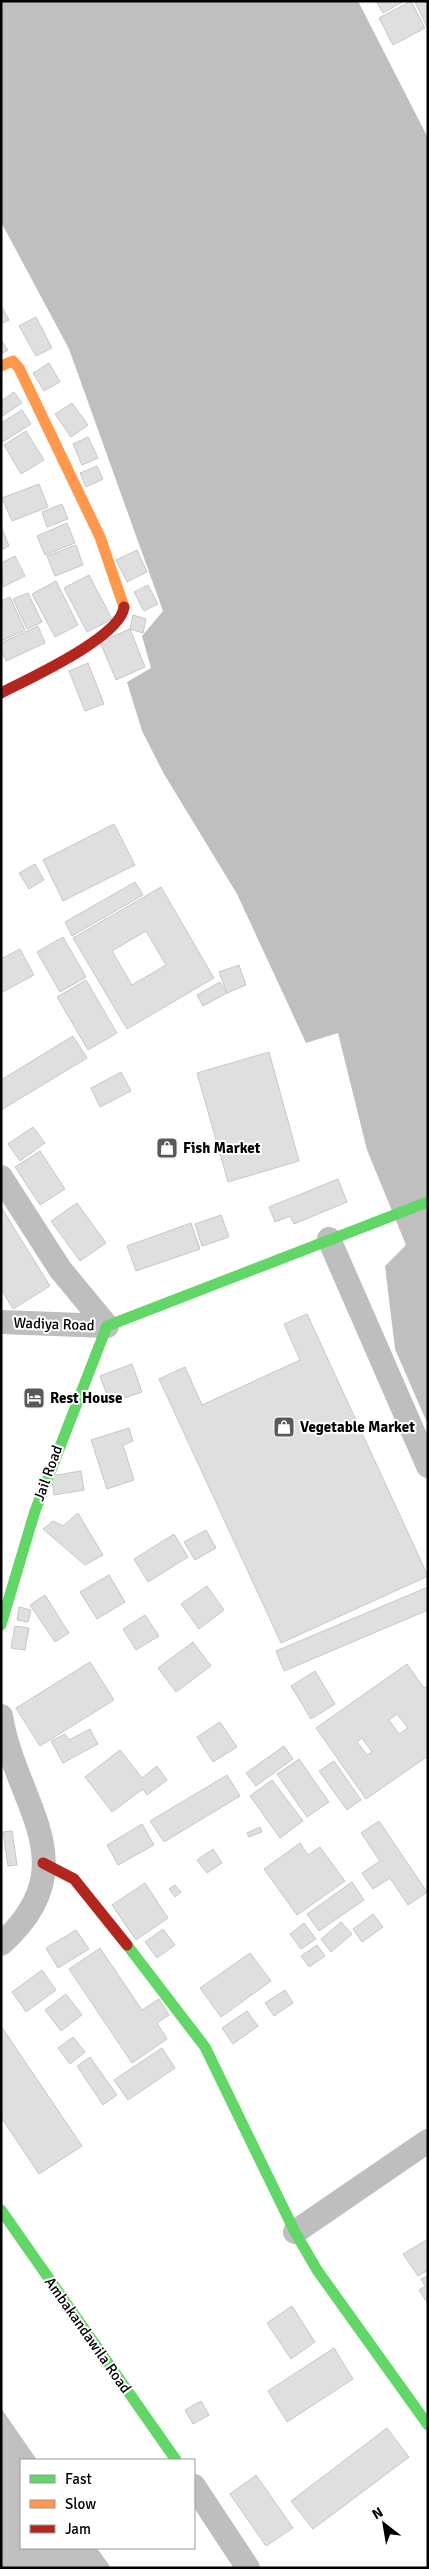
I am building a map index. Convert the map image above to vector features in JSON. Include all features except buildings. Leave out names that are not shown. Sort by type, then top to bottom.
[{"type":"street","points":[[1,366],[13,361],[19,368],[100,537],[124,608],[120,620],[73,656],[1,692]]},
{"type":"street","points":[[1,1177],[60,1269],[107,1326],[329,1239],[378,1223],[428,1202]]},
{"type":"street","points":[[329,1239],[428,1466]]},
{"type":"street","name":"Wadiya Road","points":[[1,1322],[107,1326]]},
{"type":"street","name":"Jail Road","points":[[1,1625],[26,1536],[53,1456],[107,1326]]},
{"type":"street","points":[[1,1716],[13,1764],[38,1822],[43,1842],[44,1882],[24,1921],[1,1944]]},
{"type":"street","points":[[43,1864],[74,1879],[136,1954],[205,2047],[295,2232],[317,2270],[428,2425]]},
{"type":"street","points":[[295,2232],[428,2141]]},
{"type":"street","name":"Ambakandawila Road","points":[[1,2210],[175,2459]]},
{"type":"street","points":[[195,2488],[248,2568]]},
{"type":"shaded area","points":[[1,1],[358,1],[428,138],[428,1425],[395,1349],[385,1266],[406,1245],[367,1150],[338,1033],[306,1043],[237,894],[164,774],[142,731],[127,682],[151,668],[142,636],[163,611],[69,349],[1,222]]},
{"type":"shaded area","points":[[1,2408],[36,2459],[20,2459],[20,2549],[98,2549],[111,2568],[1,2568]]},
{"type":"traffic: fast","points":[[1,1625],[35,1511],[107,1326],[428,1202]]},
{"type":"traffic: fast","points":[[127,1945],[205,2047],[295,2232],[317,2270],[428,2425]]},
{"type":"traffic: fast","points":[[1,2210],[175,2459]]},
{"type":"traffic: slow","points":[[1,366],[13,361],[19,368],[100,537],[124,607]]},
{"type":"traffic: jam","points":[[1,693],[51,668],[91,644],[119,619],[124,607]]},
{"type":"traffic: jam","points":[[43,1863],[74,1879],[127,1945]]},
{"type":"place","name":"Fish Market","points":[[167,1148]]},
{"type":"place","name":"Rest House","points":[[34,1398]]},
{"type":"place","name":"Vegetable Market","points":[[284,1427]]}]
